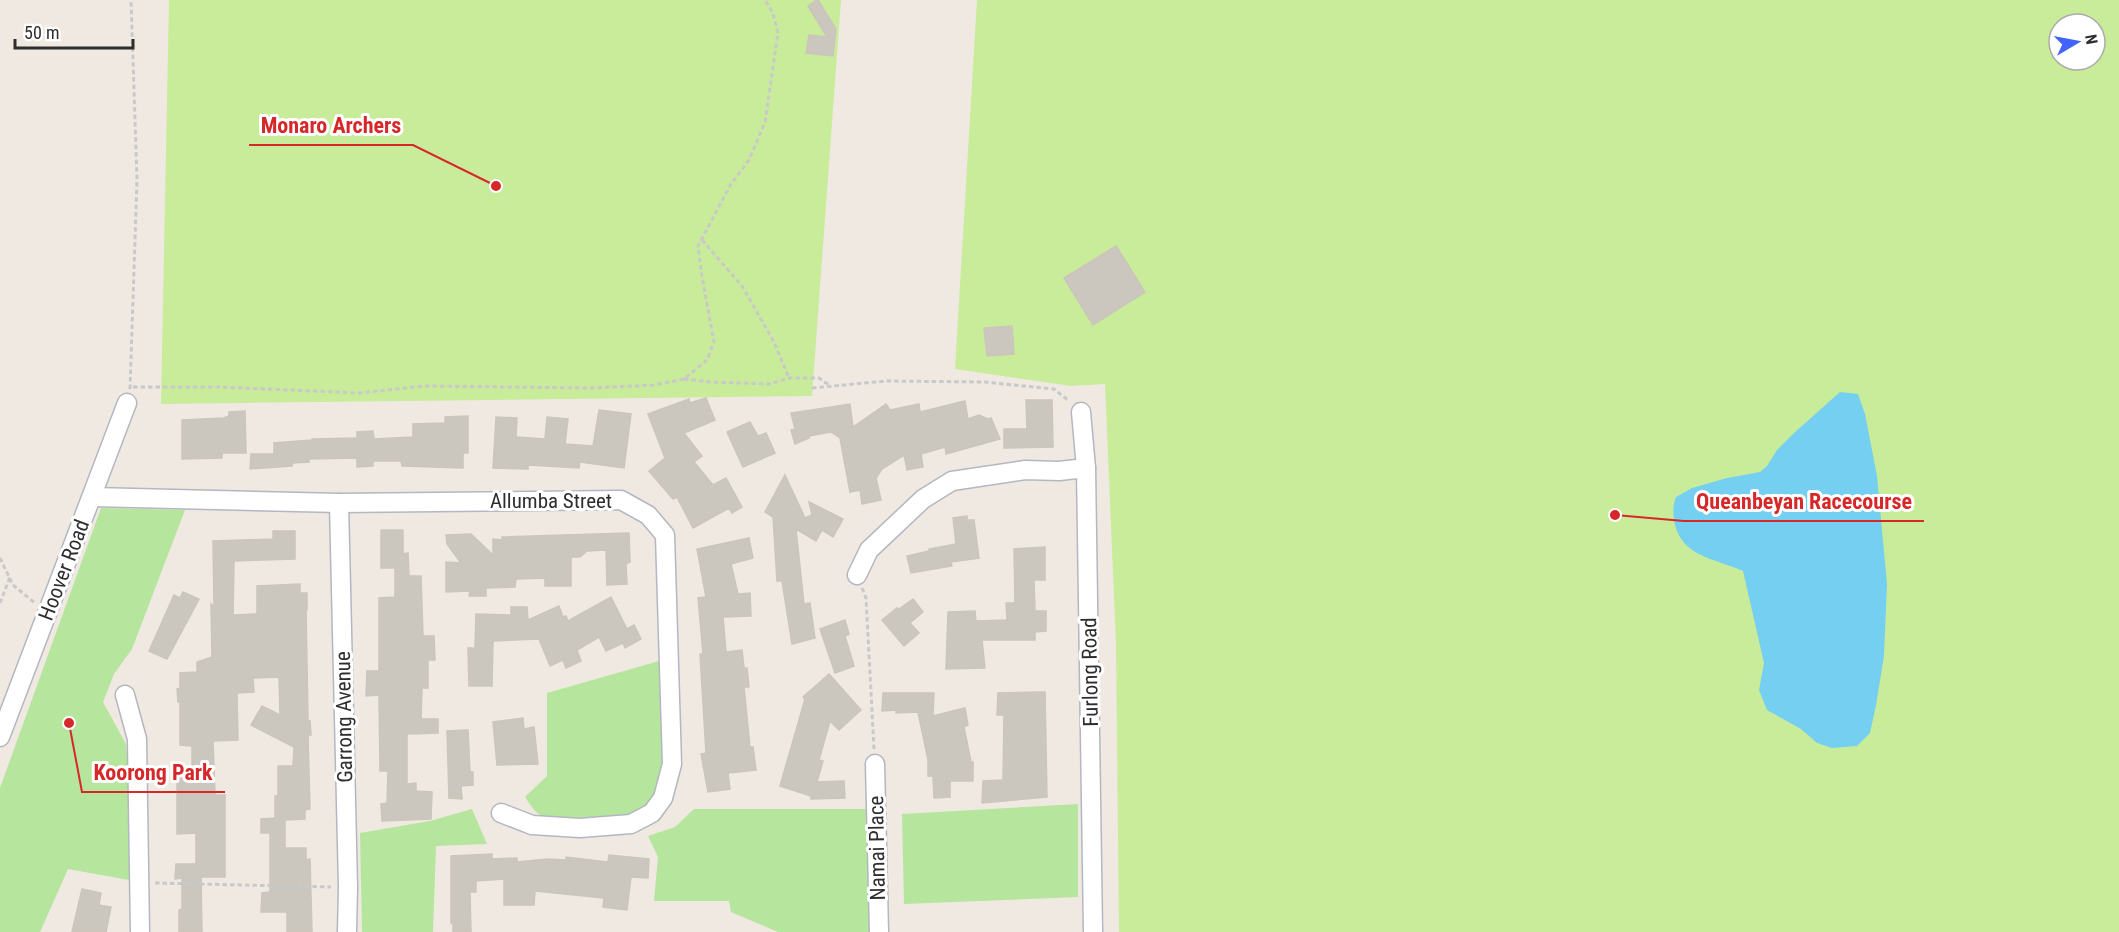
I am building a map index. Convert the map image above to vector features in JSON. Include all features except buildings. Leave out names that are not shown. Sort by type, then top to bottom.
[{"type":"street","name":"Hoover Road","points":[[0,737],[93,497],[129,395]]},
{"type":"street","name":"Furlong Road","points":[[1082,412],[1086,468],[1093,932]]},
{"type":"street","points":[[857,575],[869,550],[923,499],[952,481],[1025,470],[1059,471],[1086,468]]},
{"type":"street","name":"Allumba Street","points":[[93,497],[339,503],[621,500],[648,515],[665,535],[672,764],[663,798],[652,813],[631,824],[580,828],[532,825],[501,813]]},
{"type":"street","name":"Garrong Avenue","points":[[339,503],[348,887],[347,932]]},
{"type":"street","points":[[125,695],[137,739],[140,932]]},
{"type":"street","name":"Namai Place","points":[[875,764],[879,932]]},
{"type":"path","points":[[130,0],[136,180],[129,395],[219,387],[358,393],[425,386],[556,388],[654,386],[684,378],[707,360],[714,342],[702,277],[699,246],[731,184],[749,160],[765,122],[778,33],[773,13],[765,0]]},
{"type":"path","points":[[702,240],[742,286],[774,342],[789,378]]},
{"type":"path","points":[[684,378],[710,382],[770,384],[789,378],[819,378],[831,386]]},
{"type":"path","points":[[812,388],[885,381],[986,382],[1054,389],[1082,412]]},
{"type":"path","points":[[0,558],[13,585],[48,614]]},
{"type":"path","points":[[857,575],[866,598],[875,764]]},
{"type":"path","points":[[0,603],[10,577]]},
{"type":"path","points":[[140,882],[348,887]]},
{"type":"green space","points":[[169,0],[841,0],[812,396],[161,404]]},
{"type":"green space","points":[[977,0],[2119,0],[2119,932],[1119,932],[1116,644],[1105,384],[1071,386],[955,369]]},
{"type":"green space","points":[[101,508],[185,510],[132,649],[114,674],[103,702],[126,744],[140,882],[68,869],[40,932],[0,932],[0,788]]},
{"type":"green space","points":[[666,659],[663,771],[659,787],[652,800],[632,814],[606,819],[558,820],[548,819],[538,813],[525,797],[547,776],[547,693]]},
{"type":"green space","points":[[1078,804],[1078,897],[904,904],[902,814]]},
{"type":"green space","points":[[472,809],[487,844],[436,846],[433,932],[362,932],[360,833],[430,821]]},
{"type":"green space","points":[[694,809],[875,809],[879,932],[778,932],[731,912],[729,901],[654,901],[658,857],[648,836],[675,827]]},
{"type":"water","points":[[1840,392],[1858,394],[1865,414],[1877,476],[1887,584],[1884,656],[1870,733],[1857,746],[1832,748],[1817,743],[1801,729],[1767,710],[1759,690],[1764,663],[1743,571],[1710,559],[1691,549],[1677,532],[1673,511],[1676,497],[1692,488],[1760,472],[1794,433]]},
{"type":"place","name":"Monaro Archers","points":[[496,186]]},
{"type":"place","name":"Queanbeyan Racecourse","points":[[1615,515]]},
{"type":"place","name":"Koorong Park","points":[[69,723]]}]
